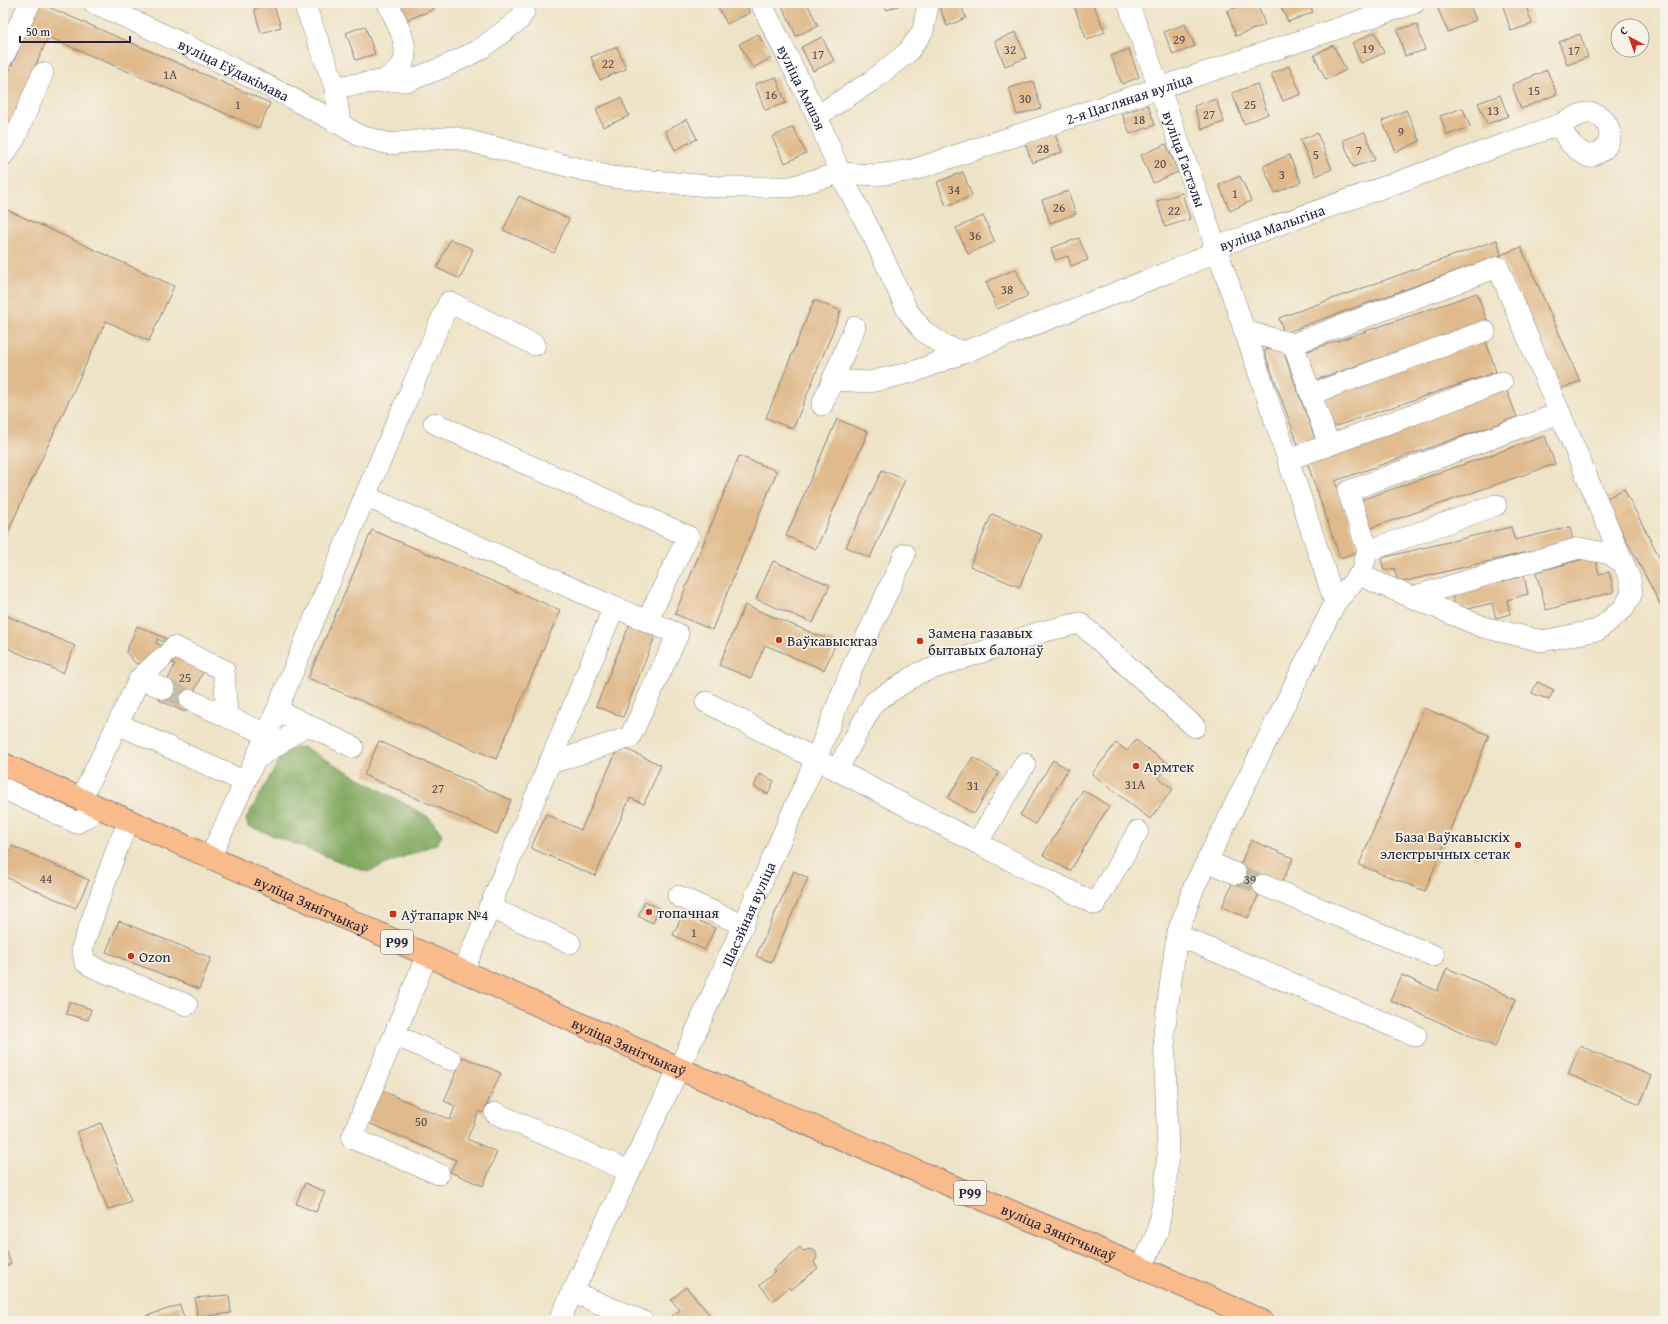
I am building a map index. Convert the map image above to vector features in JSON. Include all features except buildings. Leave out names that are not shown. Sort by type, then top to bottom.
[{"type":"main road","name":"вуліца Зянітчыкаў","points":[[3,764],[679,1068],[1142,1267],[1261,1321]]},
{"type":"street","points":[[3,57],[30,3]]},
{"type":"street","name":"вуліца Еўдакімава","points":[[94,3],[162,33],[254,78],[360,136],[390,144],[453,137],[611,177],[719,187],[790,187],[840,173]]},
{"type":"street","points":[[304,3],[335,87],[340,124]]},
{"type":"street","points":[[383,81],[400,69],[406,55],[405,43],[388,3]]},
{"type":"street","name":"вуліца Амшэя","points":[[761,3],[817,116],[840,173],[875,240],[907,310],[923,332],[945,346],[966,352]]},
{"type":"street","points":[[817,116],[874,80],[908,52],[923,31],[927,9],[926,3]]},
{"type":"street","name":"вуліца Гастэлы","points":[[1128,3],[1216,247],[1289,459],[1336,603]]},
{"type":"street","name":"2-я Цагляная вуліца","points":[[840,173],[877,175],[913,170],[1414,3]]},
{"type":"street","points":[[335,87],[383,81],[408,81],[444,67],[479,50],[521,12]]},
{"type":"street","points":[[3,155],[14,140],[43,73]]},
{"type":"street","name":"вуліца Малыгіна","points":[[832,380],[870,382],[916,371],[1169,272],[1206,256],[1216,247],[1561,124]]},
{"type":"street","points":[[1244,331],[1293,344],[1498,267],[1624,564],[1630,580],[1632,593],[1624,608],[1598,630],[1542,641],[1483,627],[1359,575]]},
{"type":"street","points":[[210,858],[267,734],[365,496],[449,302],[535,345]]},
{"type":"street","points":[[822,405],[855,327]]},
{"type":"street","points":[[1311,394],[1485,331]]},
{"type":"street","points":[[1293,344],[1329,445]]},
{"type":"street","points":[[1289,459],[1502,382]]},
{"type":"street","points":[[1142,1267],[1157,1233],[1165,1192],[1168,1153],[1164,1032],[1177,934],[1194,887],[1336,603],[1359,575],[1368,551],[1348,491],[1560,413]]},
{"type":"street","points":[[434,423],[688,536],[647,621]]},
{"type":"street","points":[[365,496],[678,634],[630,737],[548,764]]},
{"type":"street","points":[[1368,551],[1496,505]]},
{"type":"street","points":[[1412,597],[1579,548],[1610,554],[1624,564]]},
{"type":"street","name":"Шасэйная вуліца","points":[[559,1321],[629,1170],[679,1068],[816,759],[845,687],[905,554]]},
{"type":"street","points":[[463,972],[614,607]]},
{"type":"street","points":[[837,770],[874,702],[919,673],[1041,632],[1080,623],[1195,727]]},
{"type":"street","points":[[3,788],[78,823],[88,816],[88,802],[118,724],[140,678],[174,647],[224,670],[227,717]]},
{"type":"street","points":[[140,678],[164,689]]},
{"type":"street","points":[[845,687],[874,702]]},
{"type":"street","points":[[190,700],[267,734]]},
{"type":"street","points":[[706,702],[1095,904],[1138,831]]},
{"type":"street","points":[[277,710],[353,746]]},
{"type":"street","points":[[118,724],[245,782]]},
{"type":"street","points":[[255,761],[308,724]]},
{"type":"street","points":[[977,842],[1024,764]]},
{"type":"street","points":[[129,821],[116,851],[82,948],[85,962],[95,968],[186,1005]]},
{"type":"street","points":[[1207,862],[1236,874]]},
{"type":"street","points":[[1263,885],[1434,956]]},
{"type":"street","points":[[678,896],[743,925]]},
{"type":"street","points":[[489,907],[570,943]]},
{"type":"street","points":[[1177,934],[1416,1036]]},
{"type":"street","points":[[426,955],[395,1035],[352,1138],[439,1174]]},
{"type":"street","points":[[395,1035],[452,1060]]},
{"type":"street","points":[[495,1113],[629,1170]]},
{"type":"street","points":[[572,1292],[642,1321]]},
{"type":"green space","points":[[304,747],[430,818],[442,834],[438,843],[367,872],[248,826],[246,819],[285,750]]},
{"type":"tunnel","points":[[164,689],[190,700]]},
{"type":"tunnel","points":[[1236,874],[1263,885]]},
{"type":"place","name":"Ваўкавыскгаз","points":[[779,640]]},
{"type":"place","name":"Замена газавых бытавых балонаў","points":[[920,641]]},
{"type":"place","name":"Армтек","points":[[1136,766]]},
{"type":"place","name":"База Ваўкавыскіх электрычных сетак","points":[[1518,845]]},
{"type":"place","name":"топачная","points":[[649,912]]},
{"type":"place","name":"Аўтапарк №4","points":[[393,914]]},
{"type":"place","name":"Ozon","points":[[131,956]]}]
